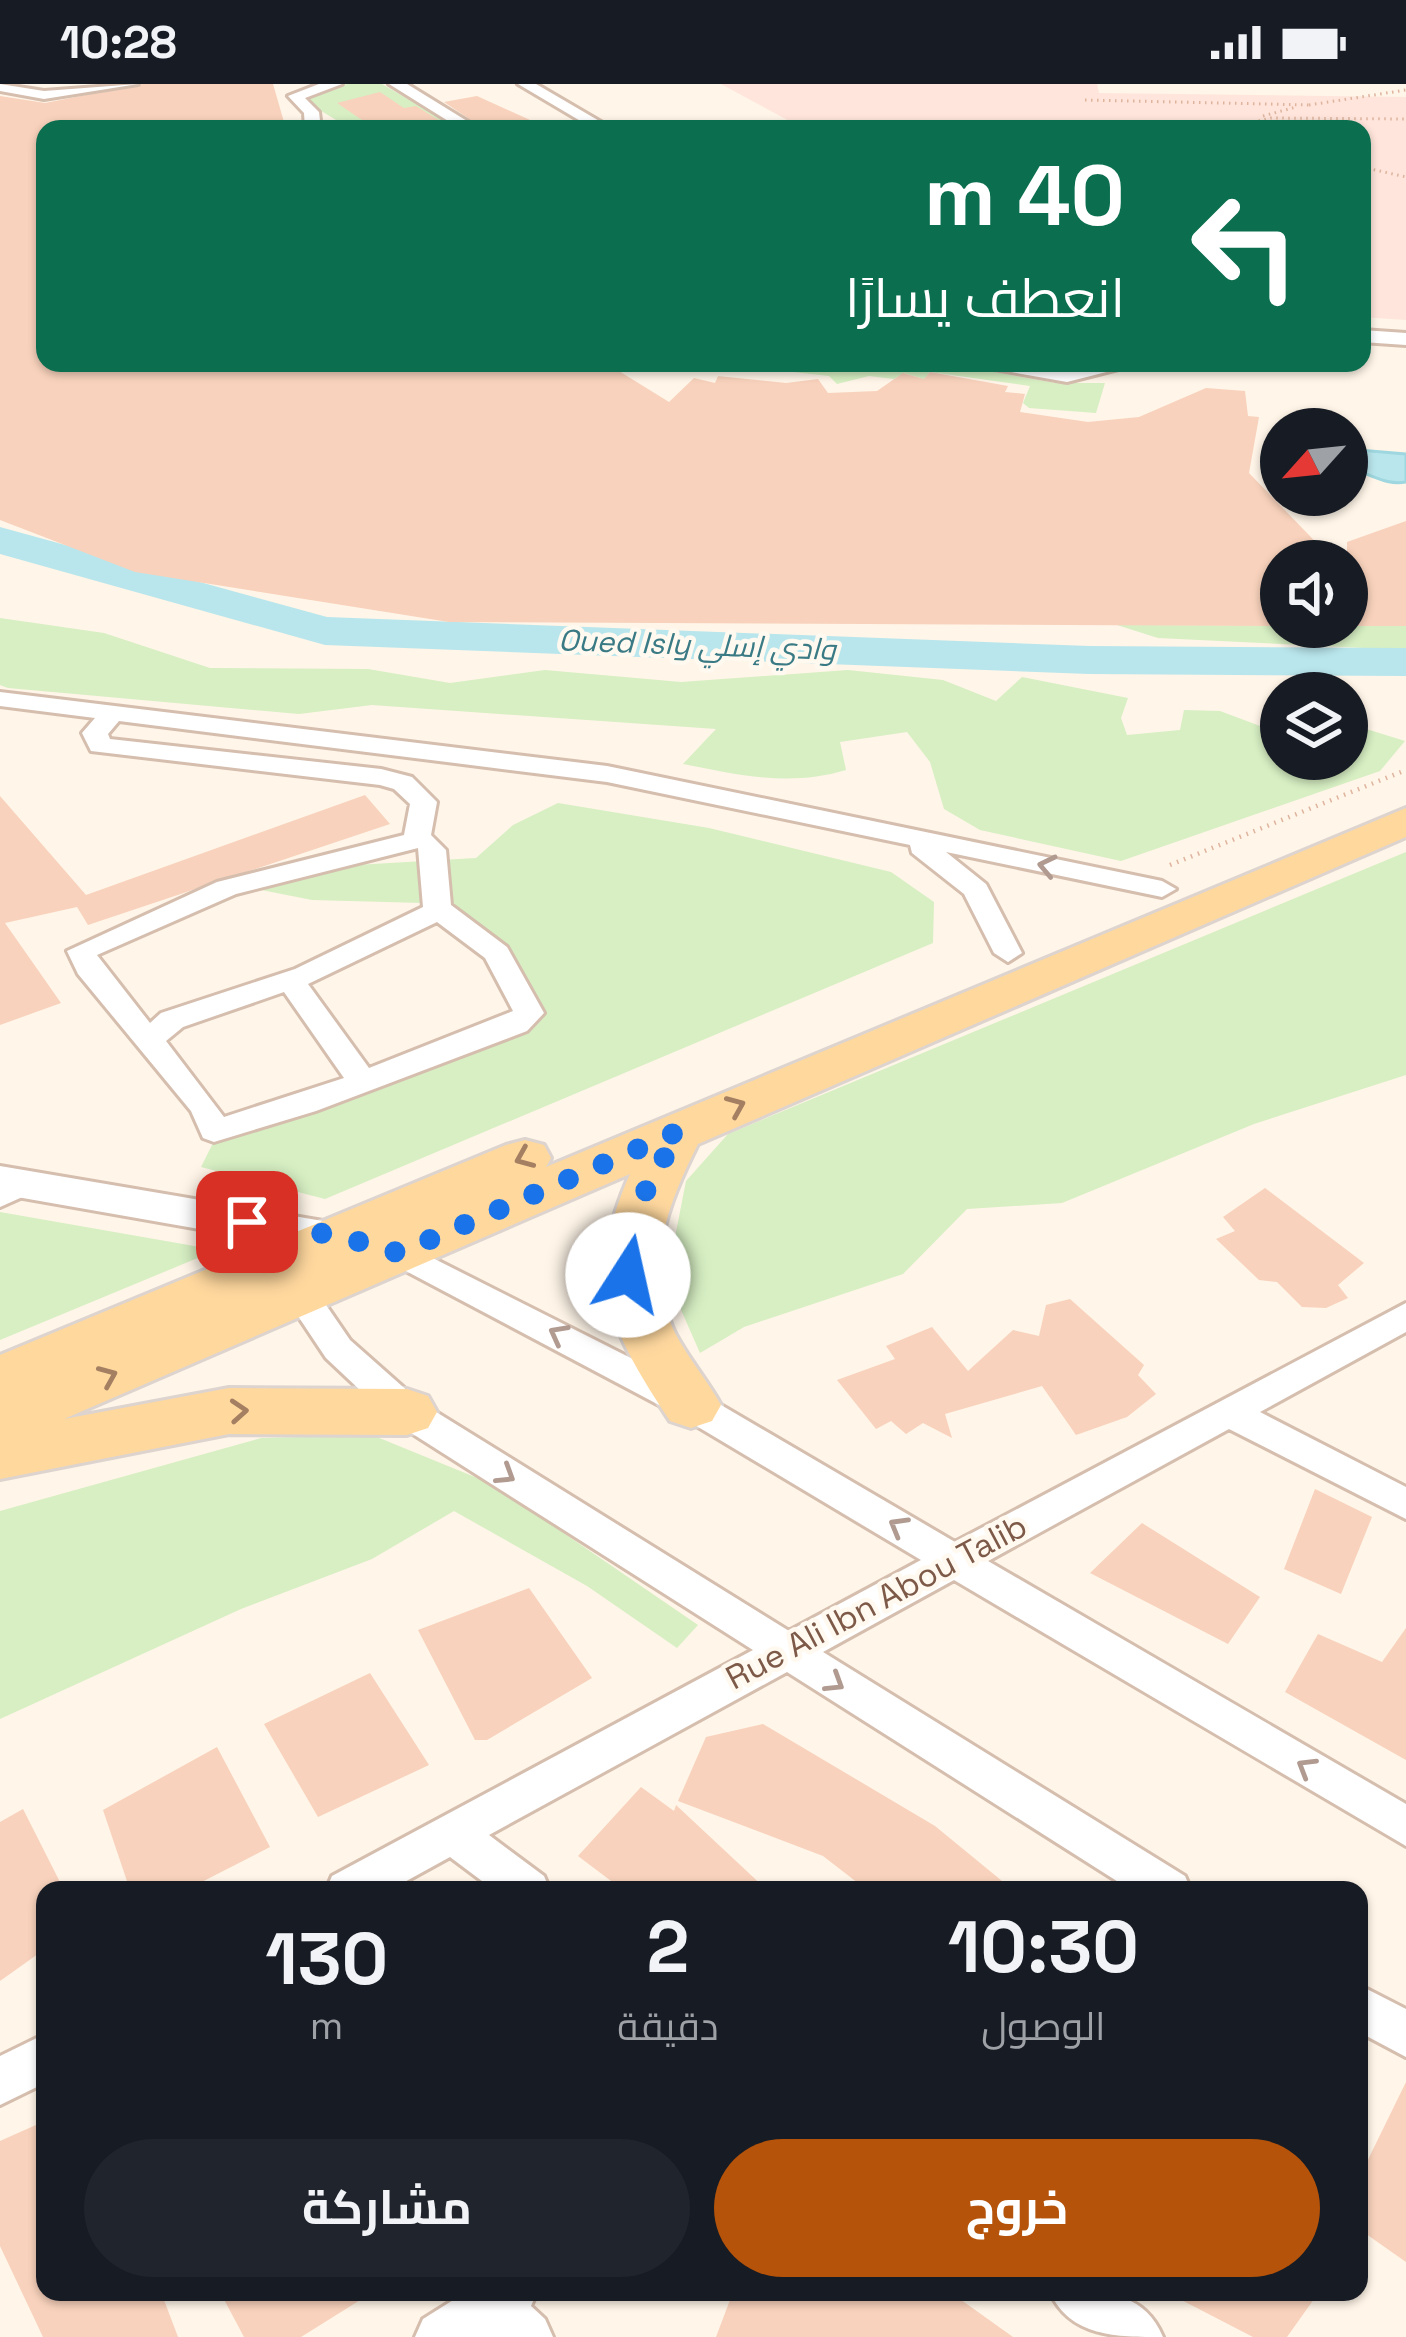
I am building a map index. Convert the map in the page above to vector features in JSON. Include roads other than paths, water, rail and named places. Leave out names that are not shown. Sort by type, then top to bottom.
[{"type":"main road","points":[[0,1422],[290,1279],[339,1236],[1008,953],[1145,886],[1406,786]]},
{"type":"main road","points":[[0,1379],[290,1279],[399,1253],[1406,821]]},
{"type":"main road","points":[[679,1131],[646,1190],[628,1275],[637,1319],[691,1405]]},
{"type":"main road","points":[[0,1455],[229,1411],[407,1412]]},
{"type":"street","points":[[0,87],[74,94],[131,84]]},
{"type":"street","points":[[311,120],[295,96],[334,84]]},
{"type":"street","points":[[396,84],[457,120]]},
{"type":"street","points":[[525,84],[589,120]]},
{"type":"street","points":[[1371,337],[1406,339]]},
{"type":"street","points":[[1037,372],[1067,376],[1087,372]]},
{"type":"street","points":[[0,699],[607,774],[1145,886]]},
{"type":"street","points":[[112,714],[94,740],[114,750],[352,772],[403,783],[424,802],[417,839]]},
{"type":"street","points":[[893,834],[957,869],[987,909],[1008,953]]},
{"type":"street","points":[[417,839],[429,843],[432,850],[434,900],[439,910],[497,953],[529,1013],[516,1024],[363,1082],[214,1131],[205,1108],[88,968],[81,951],[227,888],[389,851],[417,839]]},
{"type":"street","points":[[150,1039],[172,1020],[291,981],[439,910]]},
{"type":"street","points":[[291,981],[363,1082]]},
{"type":"street","points":[[11,1189],[339,1236],[399,1253],[691,1405],[1406,1827]]},
{"type":"street","points":[[247,1222],[338,1349],[407,1412],[1154,1881]]},
{"type":"street","name":"Rue Ali Ibn Abou Talib","points":[[364,1881],[782,1650],[1406,1316]]},
{"type":"street","points":[[1228,1412],[1406,1504]]},
{"type":"street","points":[[452,1833],[516,1881]]},
{"type":"street","points":[[1368,2012],[1406,2034]]},
{"type":"street","points":[[0,2082],[36,2062]]},
{"type":"street","points":[[1087,2301],[1137,2337]]},
{"type":"street","points":[[441,2337],[510,2311]]},
{"type":"water","points":[[1368,451],[1406,454],[1406,482],[1368,474]]},
{"type":"waterway","name":"Oued Isly وادي إسلي","points":[[0,540],[325,631],[1089,660],[1406,662]]}]
